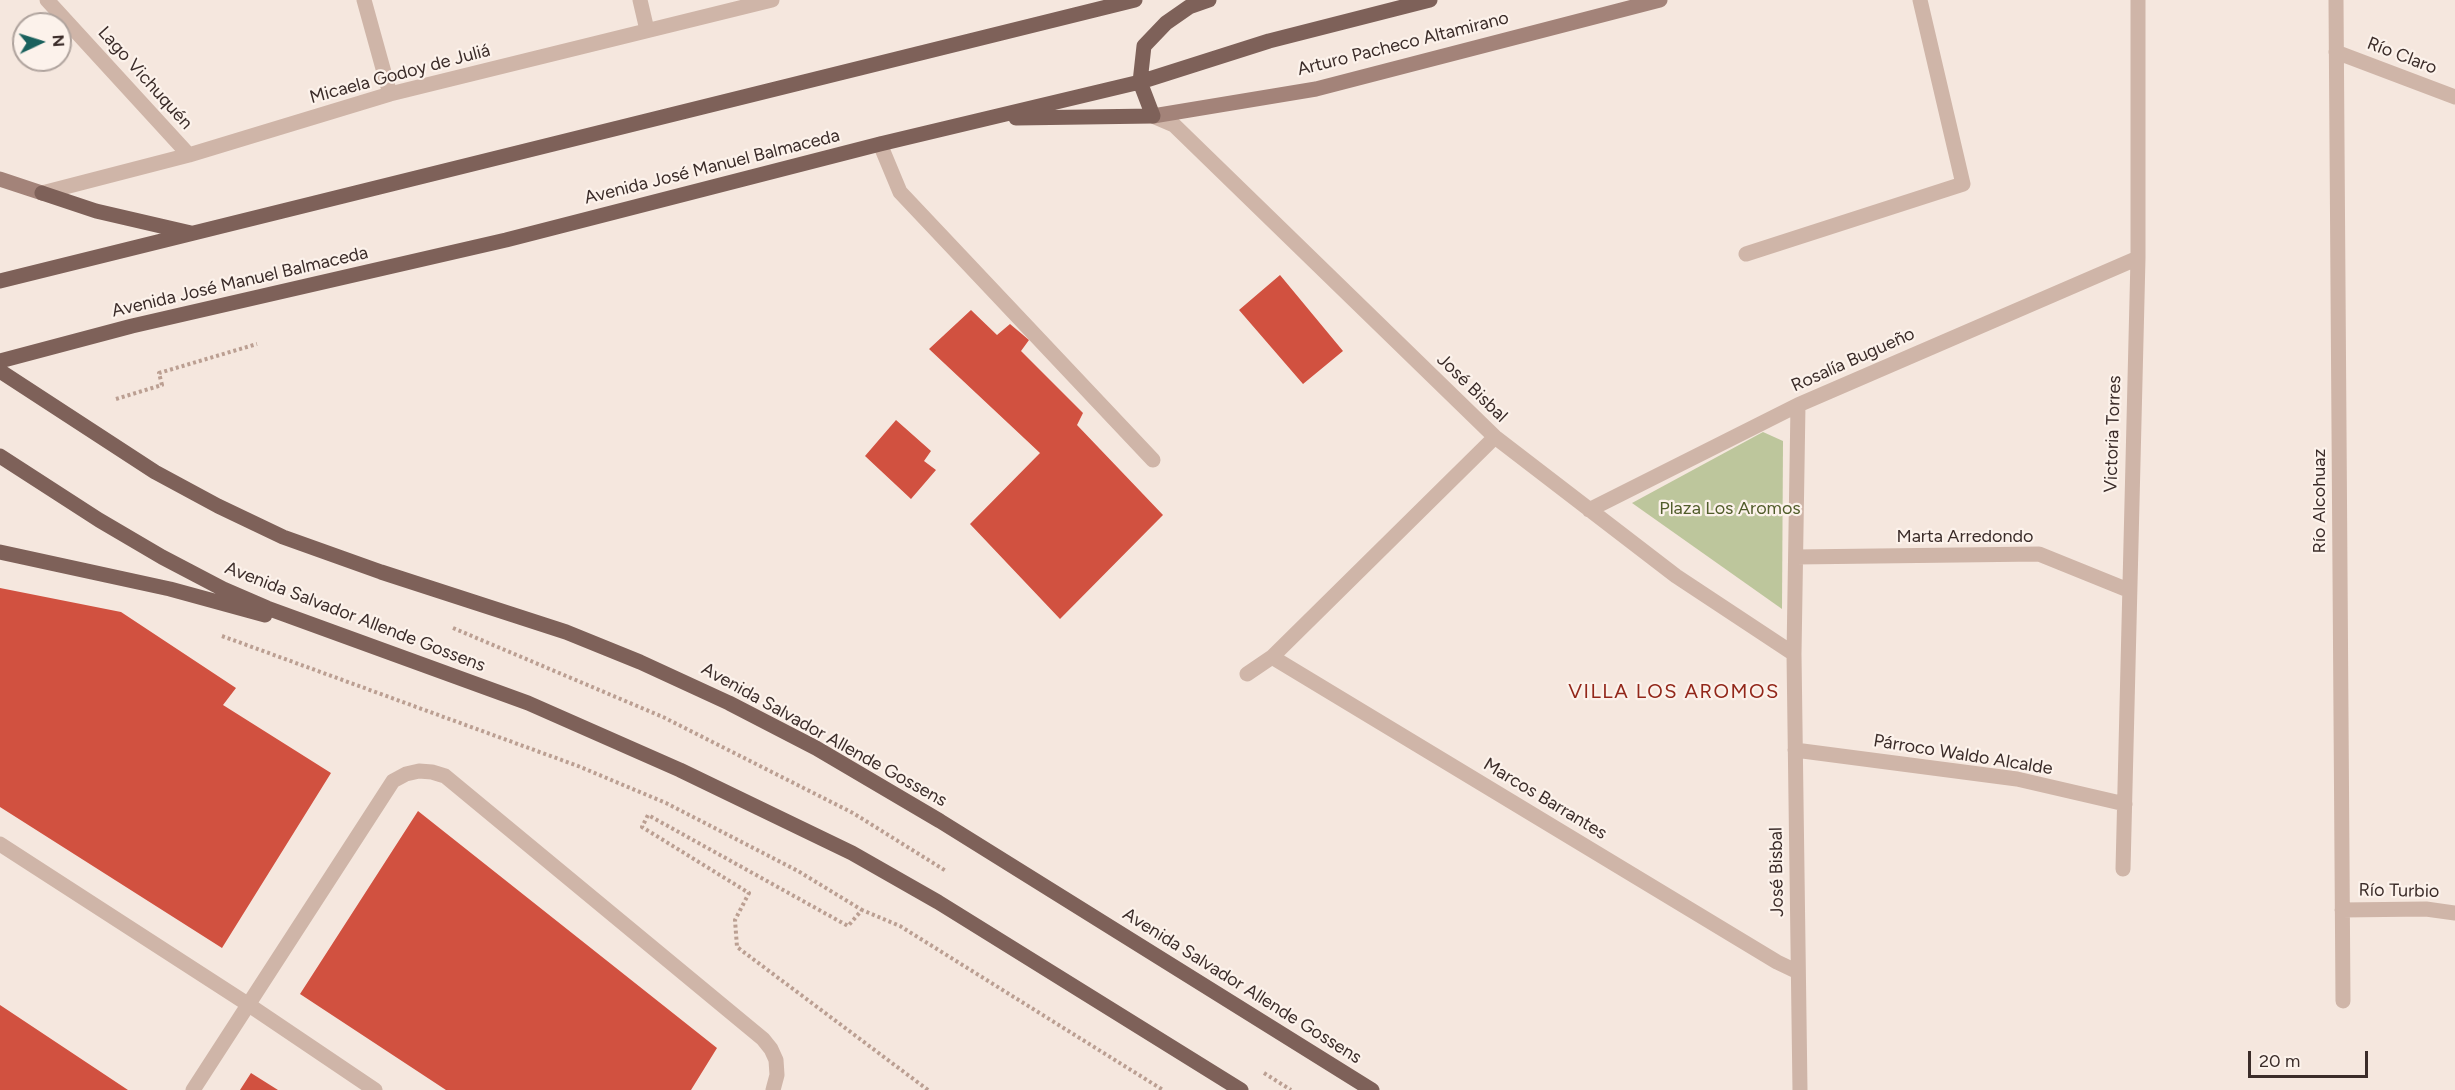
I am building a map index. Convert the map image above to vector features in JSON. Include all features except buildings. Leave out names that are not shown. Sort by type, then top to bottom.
[{"type":"main road","points":[[0,281],[1135,0]]},
{"type":"main road","points":[[986,118],[1153,116],[1140,82],[1144,46],[1166,23],[1189,7],[1209,0]]},
{"type":"main road","name":"Avenida José Manuel Balmaceda","points":[[0,361],[132,326],[506,240],[880,144],[1140,82],[1269,40],[1430,0]]},
{"type":"main road","points":[[42,193],[96,211],[194,234]]},
{"type":"main road","name":"Avenida Salvador Allende Gossens","points":[[0,371],[155,472],[283,537],[381,572],[566,632],[640,662],[816,748],[940,821],[1372,1090]]},
{"type":"main road","name":"Avenida Salvador Allende Gossens","points":[[0,456],[99,520],[223,589],[311,624],[528,703],[680,770],[852,853],[938,902],[1241,1090]]},
{"type":"main road","points":[[0,552],[75,566],[264,615],[311,624]]},
{"type":"street","name":"Lago Vichuquén","points":[[47,0],[189,155]]},
{"type":"street","points":[[364,0],[390,94]]},
{"type":"street","points":[[640,0],[648,30]]},
{"type":"street","name":"Micaela Godoy de Juliá","points":[[42,193],[189,155],[390,94],[772,0]]},
{"type":"street","name":"Arturo Pacheco Altamirano","points":[[1153,116],[1316,88],[1660,0]]},
{"type":"street","points":[[1746,254],[1964,184],[1920,0]]},
{"type":"street","name":"Victoria Torres","points":[[2122,869],[2138,258],[2138,0]]},
{"type":"street","name":"Río Alcohuaz","points":[[2336,0],[2343,1001]]},
{"type":"street","name":"Río Claro","points":[[2336,52],[2455,97]]},
{"type":"street","name":"José Bisbal","points":[[1153,116],[1173,125],[1495,437],[1676,576],[1794,654]]},
{"type":"street","points":[[880,144],[900,192],[1154,460]]},
{"type":"street","points":[[0,179],[42,193]]},
{"type":"street","name":"Rosalía Bugueño","points":[[1589,510],[1798,405],[2138,258]]},
{"type":"street","name":"José Bisbal","points":[[1798,405],[1794,654],[1800,1090]]},
{"type":"street","points":[[1247,674],[1272,657],[1495,437]]},
{"type":"street","name":"Marta Arredondo","points":[[1796,557],[2039,554],[2128,590]]},
{"type":"street","name":"Marcos Barrantes","points":[[1272,657],[1767,956],[1798,972]]},
{"type":"street","name":"Párroco Waldo Alcalde","points":[[1795,750],[2017,779],[2125,804]]},
{"type":"street","points":[[193,1090],[393,781],[406,774],[419,771],[445,776],[763,1039],[776,1060],[777,1075],[773,1090]]},
{"type":"street","points":[[0,844],[249,1005],[375,1090]]},
{"type":"street","name":"Río Turbio","points":[[2342,910],[2426,909],[2455,913]]},
{"type":"path","points":[[116,399],[162,385],[159,374],[257,344]]},
{"type":"path","points":[[216,633],[578,766],[666,803],[789,866],[862,910],[900,926],[1162,1090]]},
{"type":"path","points":[[862,910],[848,926],[648,815],[642,827],[749,893],[735,920],[737,947],[928,1090]]},
{"type":"green space","name":"Plaza Los Aromos","points":[[1763,432],[1783,441],[1782,609],[1632,503]]},
{"type":"district","name":"VILLA LOS AROMOS","points":[[1674,692]]}]
